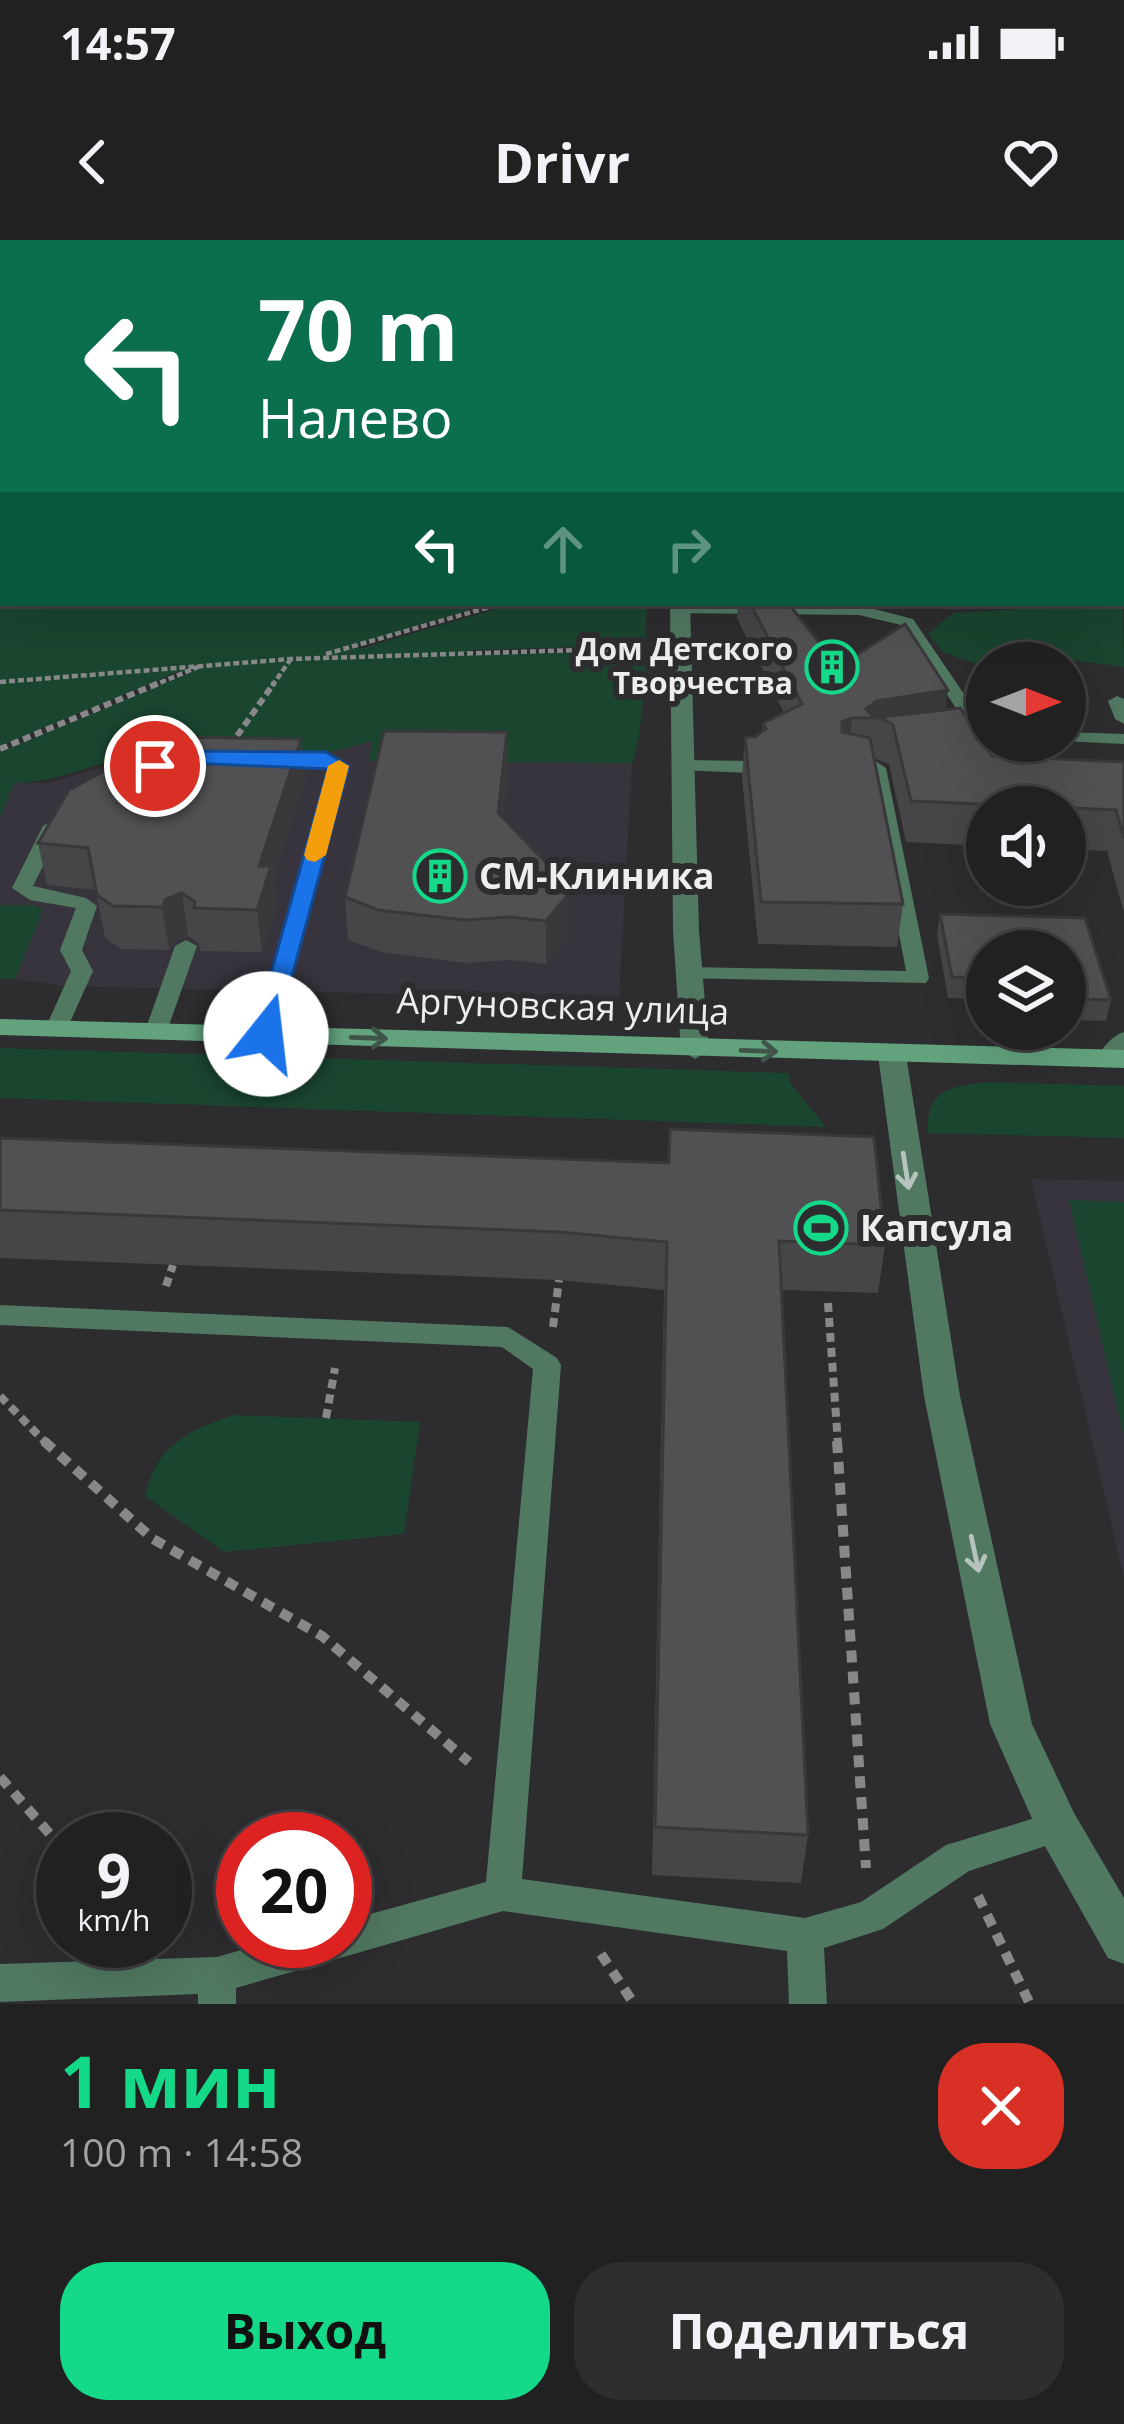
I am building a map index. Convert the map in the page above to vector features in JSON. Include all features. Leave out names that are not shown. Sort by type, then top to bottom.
[{"type":"main road","name":"Аргуновская улица","points":[[0,1027],[892,1055],[1118,1052]]},
{"type":"street","points":[[681,606],[695,1050]]},
{"type":"street","points":[[892,1055],[942,1396],[1011,1724],[1058,1827],[1124,1942]]},
{"type":"lane","points":[[681,606],[859,610],[908,622],[966,707]]},
{"type":"lane","points":[[959,736],[966,735]]},
{"type":"lane","points":[[1086,737],[1124,739]]},
{"type":"lane","points":[[221,757],[326,759],[339,766],[266,1034]]},
{"type":"lane","points":[[685,766],[750,767]]},
{"type":"lane","points":[[689,973],[918,978],[877,768],[848,768]]},
{"type":"lane","points":[[56,1029],[82,971],[70,950],[87,906],[76,898],[34,898],[22,888],[60,811]]},
{"type":"lane","points":[[157,1031],[186,946]]},
{"type":"lane","points":[[0,1315],[508,1337],[547,1365],[503,1894]]},
{"type":"lane","points":[[372,1931],[503,1894],[805,1936],[870,1918],[959,1857],[1058,1827]]},
{"type":"lane","points":[[805,1936],[808,2004]]},
{"type":"lane","points":[[0,1982],[217,1989],[269,1968]]},
{"type":"path","points":[[316,657],[493,606]]},
{"type":"path","points":[[0,682],[291,658],[649,648]]},
{"type":"path","points":[[221,757],[291,658]]},
{"type":"path","points":[[0,749],[207,663]]},
{"type":"path","points":[[716,683],[770,684]]},
{"type":"path","points":[[828,1303],[870,1918]]},
{"type":"path","points":[[0,1396],[19,1419],[153,1539],[322,1636],[508,1797]]},
{"type":"path","points":[[0,1777],[36,1818]]},
{"type":"path","points":[[959,1857],[1030,2004]]},
{"type":"shaded area","points":[[374,740],[370,761],[632,763],[619,999],[63,986],[15,979],[41,906],[0,905],[0,818],[14,783],[48,783],[167,748]]},
{"type":"shaded area","points":[[1031,1179],[1124,1181],[1124,1578]]},
{"type":"green space","points":[[482,606],[358,645],[360,649],[505,606],[647,606],[645,645],[470,650],[462,655],[645,651],[644,663],[653,669],[632,763],[369,761],[372,741],[287,756],[150,754],[14,783],[0,817],[0,752],[191,672],[178,672],[0,746],[0,608]]},
{"type":"green space","points":[[1123,606],[1124,667],[1086,662],[1086,642],[966,642],[966,660],[943,652],[928,634],[953,613]]},
{"type":"green space","points":[[0,905],[33,905],[43,910],[15,979],[0,979]]},
{"type":"green space","points":[[0,1048],[789,1073],[790,1083],[826,1127],[0,1098]]},
{"type":"green space","points":[[990,1082],[1124,1086],[1124,1138],[928,1133],[931,1107],[944,1092]]},
{"type":"green space","points":[[1069,1200],[1124,1202],[1124,1436]]},
{"type":"green space","points":[[233,1415],[420,1422],[404,1534],[224,1552],[145,1496],[157,1464],[176,1443]]},
{"type":"building","points":[[752,606],[790,606],[838,667],[905,624],[948,690],[877,701],[866,709],[874,718],[842,722],[842,732],[870,738],[903,904],[761,902],[745,737],[755,737],[766,729],[763,723],[802,704]]},
{"type":"building","points":[[960,708],[966,717],[966,762],[1124,762],[1124,838],[1116,810],[1086,809],[1086,786],[966,786],[966,803],[911,801],[893,725],[874,718]]},
{"type":"building","name":"СМ-Клиника","points":[[384,731],[507,732],[498,813],[560,877],[567,896],[546,921],[464,920],[378,910],[345,897]]},
{"type":"building","points":[[169,737],[301,739],[259,866],[271,866],[257,910],[194,908],[195,902],[182,893],[166,899],[162,907],[113,906],[97,895],[88,848],[38,843],[69,790]]},
{"type":"building","points":[[940,914],[1085,918],[1111,1000],[1086,999],[1086,930],[966,930],[966,977],[952,977]]},
{"type":"building","points":[[670,1129],[874,1137],[885,1245],[779,1241],[808,1835],[655,1827],[667,1242],[559,1232],[0,1210],[0,1138],[669,1163]]},
{"type":"slow traffic","points":[[315,855],[339,766]]},
{"type":"place","name":"Дом Детского Творчества","points":[[832,667]]},
{"type":"place","name":"СМ-Клиника","points":[[440,876]]},
{"type":"place","name":"Капсула","points":[[821,1228]]},
{"type":"route","points":[[155,766],[188,757],[326,759],[339,766],[266,1034]]}]
